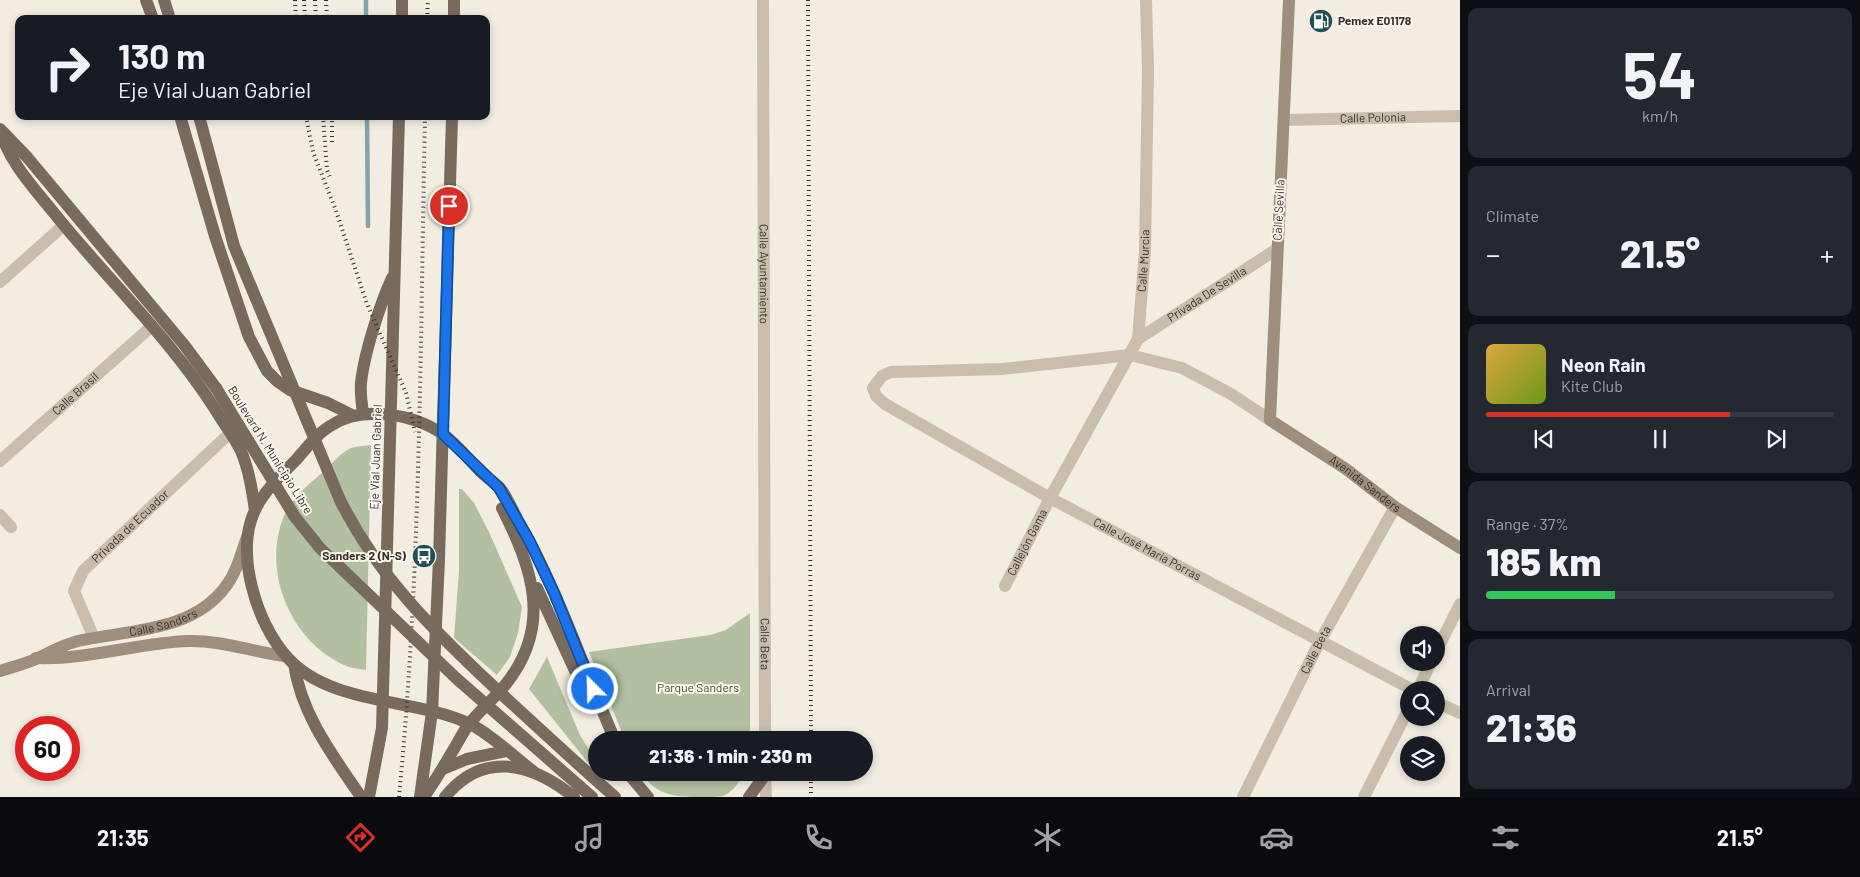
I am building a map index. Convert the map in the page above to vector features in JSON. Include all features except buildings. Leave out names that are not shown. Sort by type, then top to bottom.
[{"type":"main road","points":[[146,0],[152,15]]},
{"type":"main road","points":[[164,0],[169,15]]},
{"type":"main road","points":[[402,0],[402,15]]},
{"type":"main road","points":[[454,0],[454,15]]},
{"type":"main road","name":"Calle Sevilla","points":[[1270,420],[1289,0]]},
{"type":"main road","points":[[181,120],[215,236],[249,336],[262,363],[276,381],[290,390],[358,415],[390,416],[420,423],[443,434],[499,488],[530,542],[554,593],[611,731]]},
{"type":"main road","points":[[200,120],[234,246],[340,500],[359,534],[378,564],[422,618],[615,797]]},
{"type":"main road","name":"Eje Vial Juan Gabriel","points":[[369,797],[382,728],[399,120]]},
{"type":"main road","points":[[422,797],[432,712],[443,434],[452,120]]},
{"type":"main road","points":[[0,130],[8,154],[64,225],[186,366],[240,451],[250,480],[255,510]]},
{"type":"main road","name":"Boulevard N. Municipio Libre","points":[[0,130],[27,157],[190,353],[216,388],[295,518],[320,548],[451,672],[592,797]]},
{"type":"main road","points":[[358,415],[363,372],[384,296],[394,273]]},
{"type":"main road","points":[[358,415],[332,424],[271,486],[255,510],[249,533],[248,562],[254,595],[261,616],[290,660],[309,717],[361,797]]},
{"type":"main road","name":"Avenida Sanders","points":[[1270,420],[1346,469],[1395,506],[1460,546]]},
{"type":"main road","points":[[482,473],[517,538],[529,572],[603,731]]},
{"type":"main road","name":"Calle Sanders","points":[[0,671],[36,658],[62,645],[161,625],[185,619],[199,612],[227,586],[249,533]]},
{"type":"main road","points":[[422,797],[443,769],[470,723],[507,684],[526,653],[534,623],[535,605],[529,572]]},
{"type":"main road","name":"Calle Sanders","points":[[36,658],[64,658],[188,641],[235,646],[290,660]]},
{"type":"main road","points":[[290,660],[343,691],[470,723],[566,797]]},
{"type":"main road","points":[[443,769],[467,759],[506,751]]},
{"type":"main road","points":[[445,797],[456,784],[475,771],[498,767],[518,768],[544,776],[574,797]]},
{"type":"main road","points":[[635,781],[650,797]]},
{"type":"main road","points":[[640,781],[650,797]]},
{"type":"main road","points":[[749,797],[760,781]]},
{"type":"street","name":"Calle Ayuntamiento","points":[[763,0],[766,548]]},
{"type":"street","name":"Calle Murcia","points":[[1050,498],[1138,339],[1145,251],[1148,70],[1146,0]]},
{"type":"street","name":"Calle Polonia","points":[[1284,120],[1460,116]]},
{"type":"street","points":[[0,282],[64,225]]},
{"type":"street","name":"Privada De Sevilla","points":[[1138,339],[1277,249]]},
{"type":"street","name":"Calle Brasil","points":[[0,462],[152,326]]},
{"type":"street","points":[[1130,355],[1182,368],[1224,390],[1270,420]]},
{"type":"street","name":"Calle José María Porras","points":[[1130,355],[1002,369],[891,372],[882,376],[874,388],[876,396],[885,404],[1050,498],[1400,684]]},
{"type":"street","name":"Privada de Ecuador","points":[[94,638],[74,591],[84,571],[230,433]]},
{"type":"street","name":"Callejón Gama","points":[[1005,586],[1050,498]]},
{"type":"street","name":"Calle Beta","points":[[1246,796],[1320,641],[1395,506]]},
{"type":"street","points":[[0,515],[10,527]]},
{"type":"street","name":"Calle Beta","points":[[765,731],[766,548]]},
{"type":"street","points":[[1445,634],[1460,604]]},
{"type":"street","points":[[1445,706],[1460,713]]},
{"type":"street","points":[[1364,797],[1400,726]]},
{"type":"street","points":[[765,781],[766,797]]},
{"type":"green space","points":[[371,445],[366,670],[344,665],[326,654],[310,640],[297,624],[286,605],[276,563],[277,542],[282,521],[289,506],[305,488],[345,451],[354,447]]},
{"type":"green space","points":[[459,489],[462,489],[474,503],[522,607],[518,633],[510,657],[497,675],[454,638],[459,571]]},
{"type":"green space","name":"Parque Sanders","points":[[750,613],[750,731],[621,731],[589,652],[710,635],[726,630]]},
{"type":"green space","points":[[547,657],[580,735],[588,748],[588,763],[529,689]]},
{"type":"green space","points":[[648,781],[739,781],[730,792],[723,796],[676,796],[654,787]]},
{"type":"waterway","points":[[366,0],[366,15]]},
{"type":"waterway","points":[[367,120],[368,226]]},
{"type":"railway","points":[[295,0],[296,15]]},
{"type":"railway","points":[[304,0],[305,15]]},
{"type":"railway","points":[[315,0],[316,15]]},
{"type":"railway","points":[[326,0],[327,15]]},
{"type":"railway","points":[[427,15],[428,0]]},
{"type":"railway","points":[[808,0],[811,731]]},
{"type":"railway","points":[[307,120],[313,152],[335,208],[367,304],[406,393],[415,432]]},
{"type":"railway","points":[[323,120],[327,170],[331,180]]},
{"type":"railway","points":[[332,120],[332,146]]},
{"type":"railway","points":[[399,797],[412,627],[416,542],[425,120]]},
{"type":"railway","points":[[811,781],[811,797]]},
{"type":"place","name":"Pemex E01178","points":[[1321,21]]},
{"type":"place","name":"Sanders 2 (N-S)","points":[[424,556]]},
{"type":"route","points":[[449,206],[443,434],[499,488],[530,542],[554,593],[593,689]]}]
